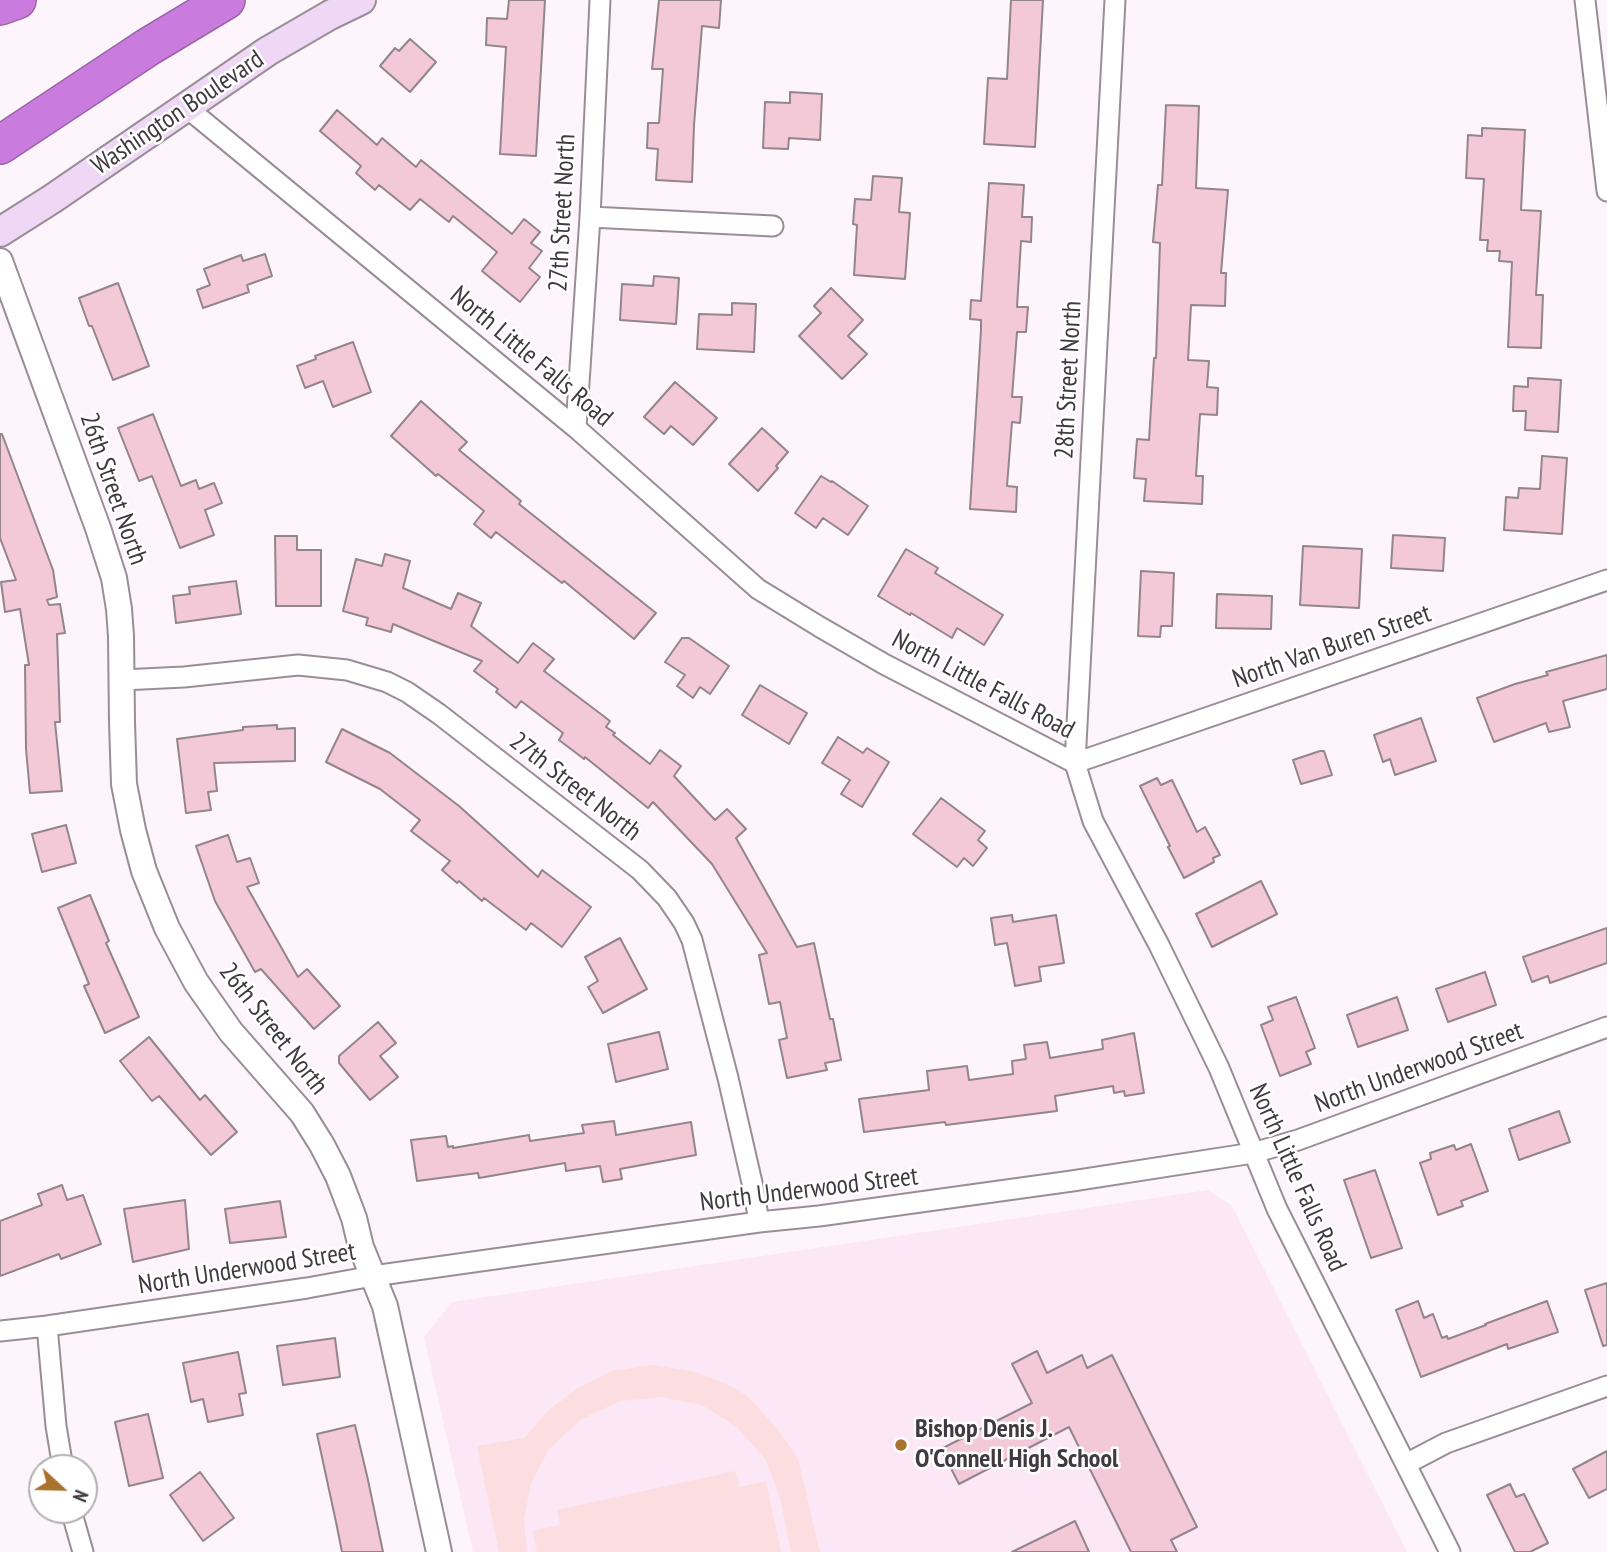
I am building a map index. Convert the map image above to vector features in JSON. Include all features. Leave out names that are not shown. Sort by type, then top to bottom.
[{"type":"highway","points":[[0,6],[16,0]]},
{"type":"highway","points":[[0,145],[148,47],[226,0]]},
{"type":"main road","name":"Washington Boulevard","points":[[0,232],[268,51],[360,0]]},
{"type":"street","name":"27th Street North","points":[[576,428],[590,218],[600,0]]},
{"type":"street","name":"28th Street North","points":[[1075,763],[1115,0]]},
{"type":"street","points":[[1585,0],[1607,191]]},
{"type":"street","name":"North Little Falls Road","points":[[186,107],[576,428],[758,589],[884,664],[1075,763],[1093,821],[1159,945],[1219,1068],[1278,1209],[1450,1552]]},
{"type":"street","points":[[590,218],[773,226]]},
{"type":"street","name":"26th Street North","points":[[0,261],[109,561],[119,609],[125,794],[141,862],[161,916],[196,982],[220,1019],[291,1100],[318,1137],[338,1175],[355,1219],[361,1247],[385,1306],[439,1552]]},
{"type":"street","name":"North Van Buren Street","points":[[1075,763],[1607,580]]},
{"type":"street","name":"27th Street North","points":[[122,680],[184,677],[298,665],[346,670],[387,682],[439,714],[640,870],[667,898],[692,940],[742,1139],[759,1222]]},
{"type":"street","name":"North Underwood Street","points":[[0,1331],[307,1288],[373,1276],[1072,1181],[1253,1153],[1298,1140],[1607,1027]]},
{"type":"street","points":[[47,1326],[61,1454]]},
{"type":"street","points":[[1406,1464],[1446,1443],[1607,1386]]},
{"type":"street","points":[[75,1524],[83,1552]]},
{"type":"shaded area","name":"Bishop Denis J. O'Connell High School","points":[[1208,1190],[1232,1206],[1407,1552],[473,1552],[424,1337],[452,1302]]},
{"type":"shaded area","points":[[654,1365],[695,1372],[722,1382],[746,1395],[776,1427],[798,1459],[820,1552],[791,1552],[780,1498],[766,1460],[738,1428],[704,1406],[662,1397],[620,1401],[580,1420],[549,1449],[531,1483],[524,1519],[527,1552],[499,1552],[477,1446],[524,1438],[550,1409],[580,1387],[611,1371]]},
{"type":"shaded area","points":[[735,1471],[739,1487],[766,1481],[781,1552],[537,1552],[532,1531],[560,1525],[557,1510]]},
{"type":"building","points":[[509,0],[545,0],[536,156],[500,154],[506,47],[486,45],[487,18],[507,19]]},
{"type":"building","points":[[659,0],[721,0],[719,28],[702,26],[692,182],[656,180],[658,149],[647,148],[648,123],[659,123],[663,69],[652,69]]},
{"type":"building","points":[[1011,0],[1043,0],[1035,147],[984,144],[988,78],[1007,79]]},
{"type":"building","points":[[410,39],[436,62],[410,92],[380,66],[395,48],[399,51]]},
{"type":"building","points":[[790,92],[822,94],[820,140],[789,138],[788,149],[763,148],[765,102],[790,103]]},
{"type":"building","points":[[1166,105],[1199,106],[1196,188],[1228,190],[1221,273],[1226,273],[1225,306],[1191,305],[1188,360],[1209,361],[1207,387],[1218,388],[1217,415],[1200,414],[1196,476],[1203,476],[1202,504],[1144,501],[1146,479],[1134,478],[1137,439],[1149,440],[1156,358],[1160,243],[1153,242],[1158,185],[1162,185]]},
{"type":"building","points":[[337,110],[377,145],[382,138],[416,167],[421,160],[512,234],[524,219],[540,232],[531,243],[542,251],[529,268],[540,277],[520,302],[482,271],[497,252],[453,216],[449,222],[420,199],[410,210],[379,185],[375,190],[356,173],[361,166],[320,131]]},
{"type":"building","points":[[1482,128],[1525,130],[1521,210],[1541,211],[1536,295],[1543,295],[1541,348],[1508,347],[1512,262],[1499,261],[1500,251],[1487,251],[1488,240],[1480,240],[1484,179],[1466,178],[1468,135],[1482,136]]},
{"type":"building","points":[[873,176],[902,178],[899,212],[910,213],[905,279],[854,275],[857,225],[853,224],[855,199],[871,200]]},
{"type":"building","points":[[989,183],[1024,185],[1022,217],[1032,217],[1031,242],[1021,241],[1017,307],[1028,307],[1026,332],[1017,332],[1012,397],[1022,397],[1020,423],[1012,422],[1007,486],[1017,487],[1016,512],[970,509],[981,330],[981,320],[970,319],[971,300],[981,301]]},
{"type":"building","points":[[265,254],[272,276],[247,285],[249,292],[203,308],[197,290],[210,285],[204,269],[241,255],[243,261]]},
{"type":"building","points":[[654,276],[679,278],[676,324],[620,320],[622,284],[653,286]]},
{"type":"building","points":[[118,283],[149,366],[113,380],[79,298]]},
{"type":"building","points":[[831,288],[863,320],[848,336],[867,354],[842,379],[799,336],[821,313],[814,306]]},
{"type":"building","points":[[732,303],[756,304],[754,352],[697,349],[699,314],[732,315]]},
{"type":"building","points":[[353,342],[371,392],[333,407],[323,381],[305,388],[297,366],[316,359],[315,356]]},
{"type":"building","points":[[1528,378],[1561,380],[1558,432],[1525,430],[1526,411],[1513,411],[1514,386],[1528,387]]},
{"type":"building","points":[[675,382],[717,418],[693,445],[671,426],[664,434],[644,417]]},
{"type":"building","points":[[421,401],[467,442],[459,450],[521,501],[519,504],[656,613],[634,639],[564,581],[562,583],[496,532],[491,538],[474,524],[484,511],[438,474],[436,476],[391,436]]},
{"type":"building","points":[[153,414],[181,486],[196,480],[199,489],[214,483],[222,503],[205,510],[214,535],[180,548],[152,476],[139,481],[118,428]]},
{"type":"building","points":[[762,428],[788,452],[758,491],[729,464]]},
{"type":"building","points":[[0,434],[53,570],[57,597],[47,600],[49,605],[60,604],[65,633],[57,634],[60,722],[55,722],[62,791],[30,793],[26,749],[25,665],[29,665],[20,609],[5,612],[1,582],[16,580],[0,538]]},
{"type":"building","points":[[1542,456],[1567,458],[1562,534],[1504,530],[1506,497],[1518,498],[1519,488],[1540,489]]},
{"type":"building","points":[[821,476],[868,506],[848,535],[823,518],[816,528],[795,513]]},
{"type":"building","points":[[1393,535],[1445,538],[1443,571],[1391,568]]},
{"type":"building","points":[[275,536],[297,536],[297,550],[321,550],[321,606],[276,606]]},
{"type":"building","points":[[1303,546],[1362,549],[1359,608],[1300,605]]},
{"type":"building","points":[[906,549],[938,568],[935,573],[1003,615],[984,645],[957,628],[952,638],[878,596]]},
{"type":"building","points":[[385,554],[410,561],[403,588],[451,609],[458,593],[481,603],[471,626],[518,663],[533,643],[554,659],[544,671],[610,721],[606,727],[615,733],[613,735],[650,764],[660,750],[681,766],[674,776],[715,820],[727,809],[746,829],[736,838],[797,947],[814,943],[841,1060],[825,1063],[827,1070],[787,1078],[779,1040],[787,1038],[780,1002],[769,1004],[759,955],[767,953],[712,864],[653,802],[648,808],[585,757],[584,759],[559,740],[563,733],[521,701],[516,708],[496,692],[498,689],[474,671],[482,661],[393,624],[391,632],[366,625],[368,618],[343,611],[356,559],[382,566]]},
{"type":"building","points":[[1141,571],[1174,573],[1172,626],[1161,626],[1160,637],[1138,636]]},
{"type":"building","points":[[236,581],[241,614],[176,623],[173,596],[190,594],[189,587]]},
{"type":"building","points":[[1217,594],[1272,596],[1271,629],[1216,628]]},
{"type":"building","points":[[682,638],[689,638],[729,666],[710,694],[700,687],[693,698],[677,686],[685,675],[665,662]]},
{"type":"building","points":[[1607,655],[1607,689],[1563,701],[1570,727],[1549,732],[1546,723],[1494,742],[1477,698],[1548,675],[1546,672]]},
{"type":"building","points":[[760,685],[807,713],[789,744],[742,715]]},
{"type":"building","points":[[1421,718],[1436,761],[1395,775],[1390,759],[1383,762],[1374,735]]},
{"type":"building","points":[[277,725],[277,729],[295,728],[295,761],[214,763],[217,791],[208,792],[211,810],[186,813],[177,739],[243,730],[243,727]]},
{"type":"building","points":[[342,729],[390,753],[459,806],[538,877],[542,870],[591,907],[562,947],[531,923],[526,930],[484,898],[482,901],[459,881],[457,883],[442,870],[450,861],[411,831],[420,820],[380,789],[326,762]]},
{"type":"building","points":[[838,737],[863,753],[867,748],[889,762],[862,807],[841,794],[850,780],[822,763]]},
{"type":"building","points":[[1324,751],[1332,775],[1301,784],[1293,760]]},
{"type":"building","points":[[1157,778],[1161,785],[1172,780],[1197,832],[1205,827],[1220,855],[1213,858],[1214,862],[1184,878],[1140,786]]},
{"type":"building","points":[[941,798],[985,831],[978,840],[987,848],[973,866],[964,858],[957,867],[913,834]]},
{"type":"building","points":[[66,825],[76,863],[42,872],[32,834]]},
{"type":"building","points":[[228,835],[237,862],[250,858],[259,883],[247,887],[298,977],[307,969],[340,1006],[314,1029],[261,969],[255,972],[215,901],[196,846]]},
{"type":"building","points":[[1261,881],[1277,914],[1212,947],[1196,914]]},
{"type":"building","points":[[90,895],[109,941],[106,943],[139,1017],[105,1033],[84,986],[89,984],[58,908]]},
{"type":"building","points":[[1012,915],[1013,922],[1056,915],[1064,963],[1039,967],[1041,981],[1015,986],[1007,943],[995,945],[991,918]]},
{"type":"building","points":[[1607,928],[1607,963],[1550,983],[1548,976],[1532,982],[1523,957]]},
{"type":"building","points":[[620,938],[647,989],[603,1013],[588,987],[598,981],[585,957]]},
{"type":"building","points":[[1485,972],[1496,1005],[1448,1022],[1436,989]]},
{"type":"building","points":[[1296,997],[1315,1048],[1306,1052],[1311,1064],[1280,1076],[1261,1025],[1273,1020],[1268,1007]]},
{"type":"building","points":[[1397,997],[1408,1030],[1358,1047],[1347,1015]]},
{"type":"building","points":[[378,1022],[396,1043],[380,1056],[398,1077],[370,1100],[339,1063],[339,1056]]},
{"type":"building","points":[[659,1032],[668,1069],[616,1082],[608,1044]]},
{"type":"building","points":[[1134,1033],[1144,1093],[1125,1096],[1124,1091],[1114,1093],[1113,1086],[1055,1096],[1057,1111],[864,1132],[859,1099],[929,1090],[927,1071],[967,1066],[969,1080],[1013,1074],[1012,1061],[1026,1059],[1024,1045],[1047,1042],[1050,1058],[1103,1049],[1102,1040]]},
{"type":"building","points":[[149,1037],[200,1100],[205,1095],[237,1132],[211,1155],[159,1096],[152,1101],[120,1061]]},
{"type":"building","points":[[1559,1111],[1570,1142],[1519,1160],[1509,1129]]},
{"type":"building","points":[[614,1121],[616,1135],[691,1122],[696,1155],[620,1169],[622,1179],[603,1182],[600,1166],[566,1171],[565,1163],[479,1178],[478,1173],[417,1181],[411,1140],[446,1136],[448,1147],[453,1148],[529,1135],[530,1141],[584,1133],[582,1125]]},
{"type":"building","points":[[1471,1144],[1488,1191],[1461,1201],[1463,1206],[1438,1215],[1420,1163],[1431,1159],[1430,1153],[1454,1145],[1456,1150]]},
{"type":"building","points":[[1375,1170],[1402,1248],[1371,1258],[1344,1180]]},
{"type":"building","points":[[62,1185],[67,1200],[83,1195],[101,1244],[61,1259],[59,1254],[0,1276],[0,1221],[42,1205],[38,1194]]},
{"type":"building","points":[[185,1200],[189,1249],[133,1262],[124,1209]]},
{"type":"building","points":[[280,1201],[286,1237],[230,1243],[225,1209]]},
{"type":"building","points":[[1607,1283],[1607,1345],[1603,1346],[1585,1290]]},
{"type":"building","points":[[1418,1301],[1424,1318],[1433,1314],[1442,1338],[1447,1336],[1448,1339],[1547,1301],[1558,1332],[1508,1349],[1507,1344],[1421,1377],[1396,1310]]},
{"type":"building","points":[[335,1338],[340,1377],[283,1385],[277,1346]]},
{"type":"building","points":[[1037,1351],[1047,1373],[1082,1355],[1087,1368],[1112,1355],[1197,1527],[1171,1540],[1177,1552],[1131,1552],[1069,1427],[959,1484],[941,1449],[1032,1403],[1012,1364]]},
{"type":"building","points":[[238,1352],[246,1393],[239,1394],[243,1415],[208,1422],[203,1399],[191,1402],[183,1363]]},
{"type":"building","points":[[148,1414],[163,1478],[129,1486],[115,1422]]},
{"type":"building","points":[[355,1425],[383,1552],[342,1552],[317,1434]]},
{"type":"building","points":[[1607,1451],[1607,1489],[1589,1498],[1573,1469]]},
{"type":"building","points":[[200,1472],[234,1518],[203,1541],[170,1495]]},
{"type":"building","points":[[1510,1484],[1516,1497],[1524,1494],[1548,1543],[1530,1552],[1515,1552],[1487,1495]]},
{"type":"building","points":[[1075,1521],[1089,1552],[1012,1552],[1061,1528]]},
{"type":"place","name":"Bishop Denis J. O'Connell High School","points":[[901,1445]]}]
